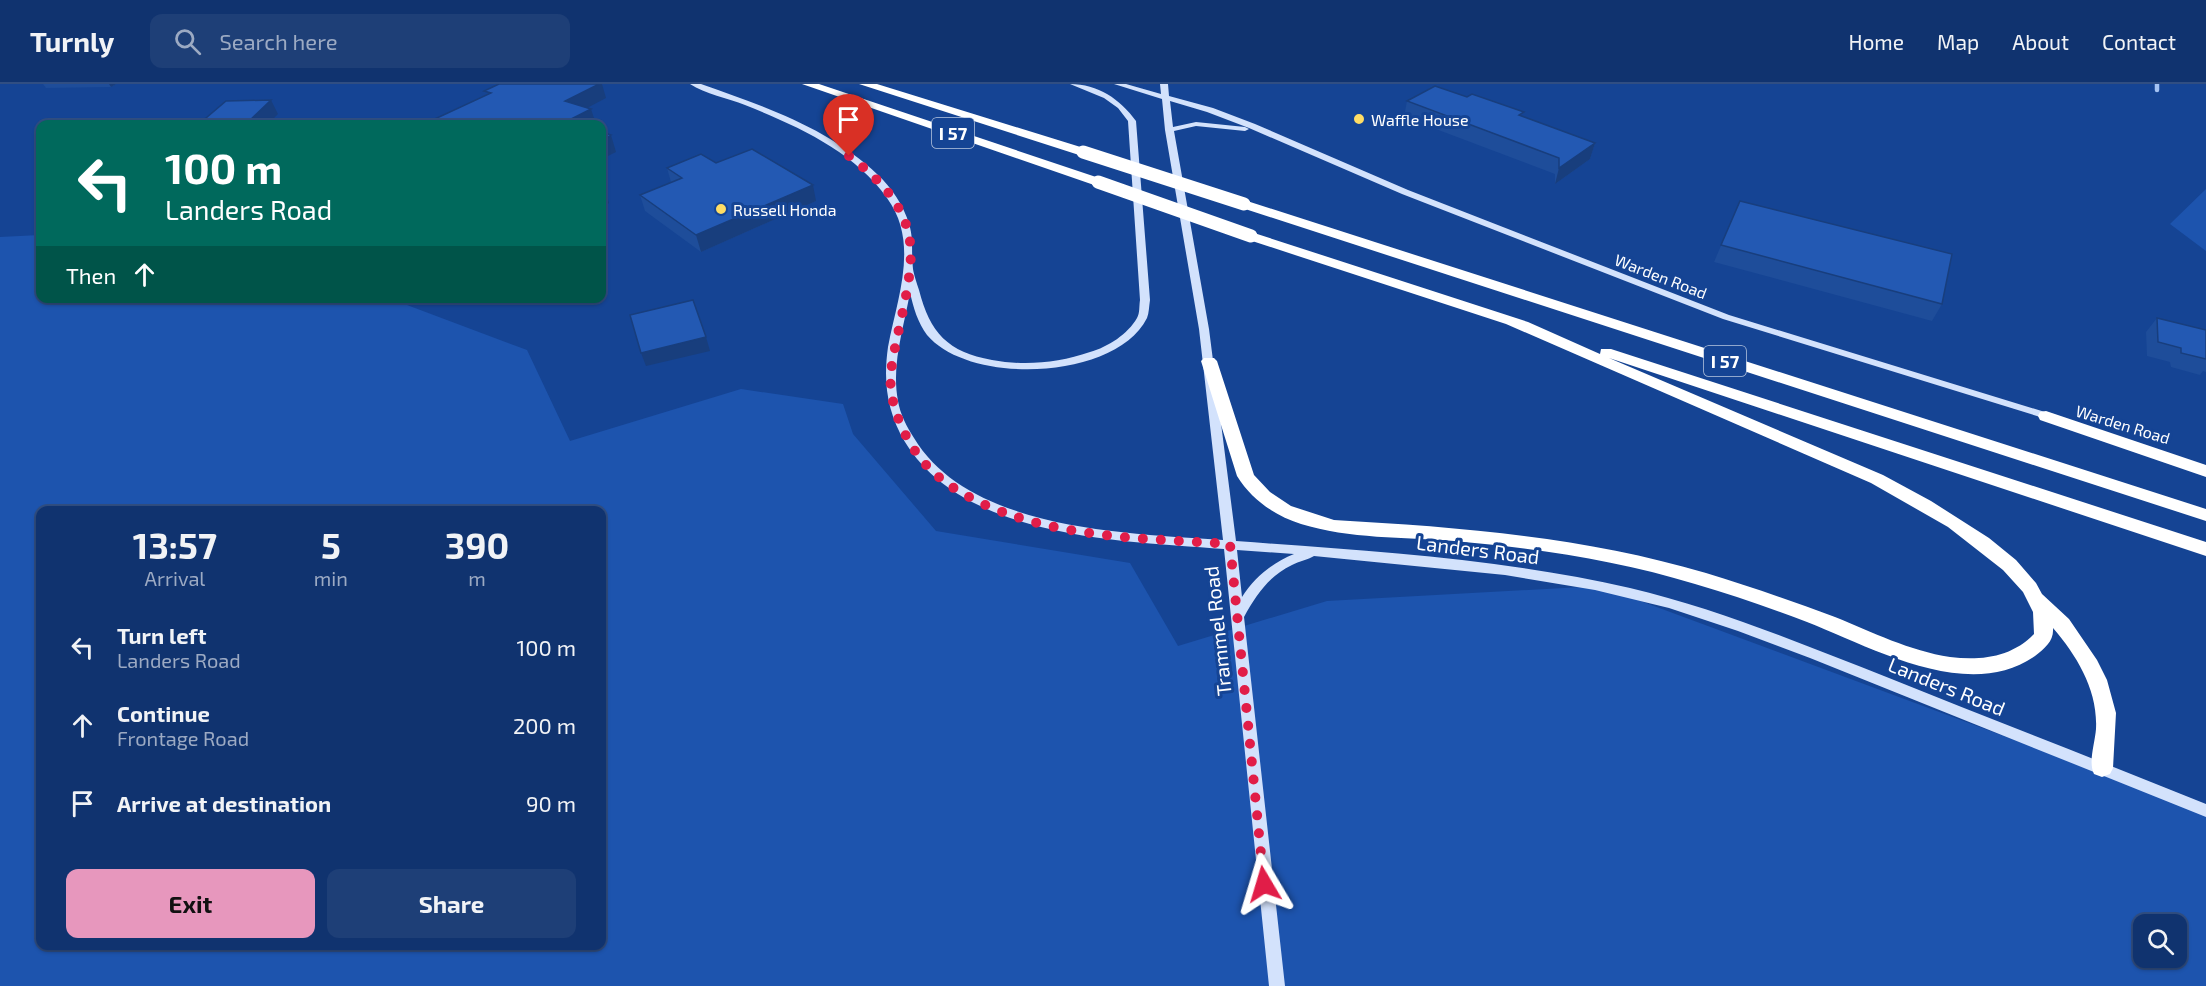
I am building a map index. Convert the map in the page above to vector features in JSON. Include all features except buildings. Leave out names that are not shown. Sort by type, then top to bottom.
[{"type":"highway","name":"I 57","points":[[808,84],[1251,236],[2206,549]]},
{"type":"highway","name":"I 57","points":[[865,84],[1083,152],[2206,515]]},
{"type":"highway","points":[[1512,322],[1877,479],[1918,500],[1971,535],[2014,569],[2063,624],[2085,654],[2100,685],[2106,715],[2102,768]]},
{"type":"highway","points":[[1209,361],[1246,476],[1253,487],[1269,502],[1290,515],[1307,521],[1334,526],[1502,540],[1622,559],[1690,576],[1758,597],[1908,652],[1952,665],[1986,665],[2014,660],[2035,647],[2044,636],[2045,630],[2043,610],[2036,596]]},
{"type":"highway","points":[[2046,416],[2206,471]]},
{"type":"main road","points":[[694,84],[757,107],[820,136],[867,170],[893,199],[905,221],[910,243],[909,270],[922,316],[932,334],[954,352],[980,361],[1012,366],[1067,363],[1108,348],[1131,331],[1142,317],[1145,300],[1132,121],[1125,109],[1113,99],[1074,84]]},
{"type":"main road","name":"Warden Road","points":[[1118,84],[1210,110],[1405,192],[1665,295],[1800,340],[2206,465]]},
{"type":"main road","name":"Trammel Road","points":[[1164,84],[1180,201],[1209,361],[1238,615],[1257,821],[1277,986]]},
{"type":"main road","points":[[1169,130],[1196,124],[1238,127],[1269,134]]},
{"type":"main road","name":"Landers Road","points":[[909,270],[891,374],[892,397],[897,419],[930,470],[957,490],[1013,516],[1089,532],[1439,562],[1519,572],[1600,586],[1738,626],[1825,658],[2206,811]]},
{"type":"main road","points":[[1238,615],[1247,596],[1260,579],[1279,566],[1317,552]]},
{"type":"street","points":[[2157,84],[2157,90]]},
{"type":"shaded area","points":[[2206,189],[2206,251],[2170,224]]},
{"type":"shaded area","points":[[36,235],[36,303],[402,303],[527,350],[570,441],[741,389],[843,404],[853,434],[936,531],[1130,563],[1178,646],[1327,601],[1600,586],[2206,811],[2206,986],[0,986],[0,237]]},
{"type":"place","name":"Waffle House","points":[[1359,119]]},
{"type":"place","name":"Russell Honda","points":[[721,209]]},
{"type":"route","points":[[849,156],[880,181],[905,221],[910,243],[909,270],[891,374],[892,397],[897,419],[930,470],[957,490],[984,503],[1013,516],[1049,525],[1089,532],[1230,544],[1264,884]]}]
